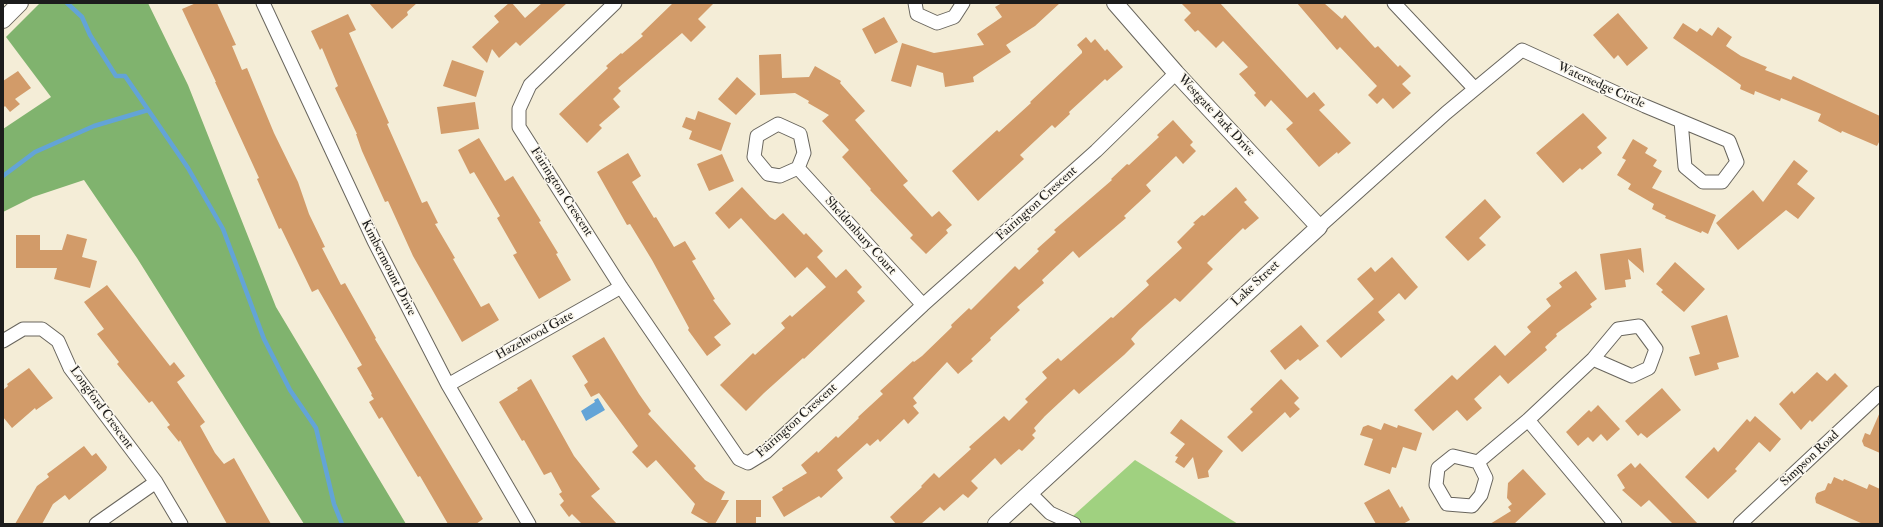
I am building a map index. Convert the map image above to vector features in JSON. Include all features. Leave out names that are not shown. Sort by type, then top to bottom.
[{"type":"street","points":[[3,20],[20,3]]},
{"type":"street","name":"Fairington Crescent","points":[[615,3],[530,85],[519,109],[519,127],[621,287],[739,459],[748,463],[766,452],[923,305],[1096,152],[1176,73]]},
{"type":"street","points":[[914,3],[917,14],[937,23],[954,17],[963,3]]},
{"type":"street","name":"Westgate Park Drive","points":[[1115,3],[1176,73],[1319,227]]},
{"type":"street","points":[[1394,3],[1475,89]]},
{"type":"street","name":"Kimbermount Drive","points":[[266,4],[374,240],[448,385],[529,524]]},
{"type":"street","name":"Lake Street","points":[[996,524],[1319,227],[1475,89],[1522,50]]},
{"type":"street","name":"Watersedge Circle","points":[[1522,50],[1729,141],[1737,162],[1722,182],[1703,182],[1685,167],[1681,121]]},
{"type":"street","name":"Sheldonbury Court","points":[[798,168],[923,305]]},
{"type":"street","name":"Hazelwood Gate","points":[[448,385],[621,287]]},
{"type":"street","points":[[1478,462],[1528,420],[1593,358],[1618,329],[1639,326],[1656,349],[1649,368],[1632,376],[1593,358]]},
{"type":"street","name":"Longford Crescent","points":[[3,342],[23,329],[42,329],[58,341],[70,368],[156,482],[181,524]]},
{"type":"street","name":"Simpson Road","points":[[1740,524],[1880,393]]},
{"type":"street","points":[[1528,420],[1615,524]]},
{"type":"street","points":[[96,524],[156,482]]},
{"type":"street","points":[[1030,493],[1050,513],[1074,524]]},
{"type":"green space","points":[[40,3],[148,3],[188,85],[276,307],[406,524],[304,524],[137,258],[84,180],[33,197],[3,212],[3,129],[51,97],[6,37]]},
{"type":"green space","points":[[1135,460],[1238,524],[1064,524]]},
{"type":"water","points":[[598,398],[605,410],[586,421],[581,411],[595,402],[594,400]]},
{"type":"building","points":[[196,3],[217,3],[236,45],[232,46],[242,70],[247,68],[274,133],[298,182],[309,214],[325,247],[322,248],[341,285],[345,283],[376,338],[375,339],[483,519],[476,524],[448,524],[420,476],[418,477],[382,417],[379,419],[369,402],[374,399],[357,368],[362,365],[318,289],[312,292],[281,228],[279,229],[257,179],[259,178],[182,9]]},
{"type":"building","points":[[369,3],[417,3],[407,12],[408,15],[392,29]]},
{"type":"building","points":[[509,3],[512,3],[525,18],[542,3],[567,3],[520,46],[516,42],[499,58],[492,49],[487,63],[472,47],[499,22],[494,16]]},
{"type":"building","points":[[673,3],[714,3],[698,19],[706,27],[691,42],[682,33],[618,88],[621,91],[613,99],[620,107],[599,125],[602,128],[587,143],[559,114],[608,68],[606,66],[643,36],[641,34]]},
{"type":"building","points":[[1002,3],[1060,3],[1035,26],[1006,45],[1011,52],[973,77],[974,82],[945,87],[943,73],[917,65],[911,87],[891,81],[902,43],[934,53],[984,45],[977,34],[1002,17],[995,7]]},
{"type":"building","points":[[1181,3],[1220,3],[1307,98],[1314,92],[1325,105],[1319,110],[1351,143],[1319,167],[1286,129],[1293,123],[1271,100],[1265,107],[1254,95],[1256,93],[1239,74],[1248,67],[1223,41],[1216,48],[1198,30],[1195,32],[1184,20],[1191,13]]},
{"type":"building","points":[[1297,3],[1324,3],[1342,19],[1345,15],[1375,48],[1378,46],[1398,67],[1400,65],[1411,76],[1402,84],[1411,93],[1393,109],[1383,98],[1377,104],[1368,95],[1377,86],[1340,47],[1337,50]]},
{"type":"building","points":[[1618,13],[1648,48],[1627,66],[1618,55],[1614,59],[1593,35]]},
{"type":"building","points":[[348,14],[356,30],[349,33],[389,123],[387,124],[422,203],[427,201],[438,223],[435,224],[455,258],[453,259],[481,307],[489,303],[499,320],[462,342],[413,256],[388,201],[385,202],[362,151],[357,134],[335,88],[338,86],[322,48],[320,50],[311,31]]},
{"type":"building","points":[[884,17],[898,42],[875,54],[862,29]]},
{"type":"building","points":[[1683,23],[1697,32],[1700,28],[1712,36],[1718,27],[1732,37],[1726,46],[1741,56],[1767,67],[1765,70],[1791,80],[1793,76],[1880,116],[1880,140],[1877,146],[1842,131],[1841,133],[1818,121],[1821,114],[1781,98],[1780,101],[1755,91],[1754,95],[1740,89],[1741,85],[1673,38]]},
{"type":"building","points":[[1086,37],[1091,43],[1095,39],[1105,51],[1107,49],[1123,67],[1107,81],[1105,79],[1069,112],[1070,114],[1055,128],[1052,125],[1020,155],[1024,159],[978,201],[952,171],[997,130],[999,132],[1031,103],[1030,102],[1082,53],[1077,45]]},
{"type":"building","points":[[781,54],[782,78],[809,77],[815,66],[841,81],[840,83],[865,111],[855,120],[908,181],[903,185],[932,217],[939,211],[952,225],[946,230],[948,233],[926,254],[910,238],[913,235],[870,190],[871,189],[842,157],[849,150],[822,121],[829,115],[808,103],[809,101],[795,93],[760,95],[759,55]]},
{"type":"building","points":[[452,60],[484,71],[476,97],[443,86]]},
{"type":"building","points":[[18,71],[31,88],[15,99],[20,104],[10,112],[5,106],[3,108],[3,81]]},
{"type":"building","points":[[737,77],[756,94],[736,115],[718,99]]},
{"type":"building","points":[[475,102],[479,129],[441,134],[437,107]]},
{"type":"building","points":[[698,111],[731,123],[721,151],[689,139],[692,131],[682,127],[686,117],[695,120]]},
{"type":"building","points":[[1583,113],[1607,138],[1597,147],[1602,153],[1582,170],[1580,168],[1563,183],[1536,153]]},
{"type":"building","points":[[1173,120],[1193,142],[1190,145],[1196,151],[1183,164],[1176,156],[1146,185],[1151,191],[1124,216],[1126,218],[1079,258],[1073,251],[1042,280],[1044,283],[1017,307],[1020,310],[990,338],[991,340],[971,359],[973,361],[958,374],[947,362],[913,398],[917,403],[913,406],[919,413],[908,424],[904,419],[880,442],[878,439],[870,446],[867,443],[837,470],[843,478],[821,498],[819,496],[784,517],[772,497],[783,490],[782,488],[807,473],[801,465],[817,451],[818,453],[836,436],[838,438],[883,394],[880,391],[913,361],[914,362],[922,356],[952,327],[951,325],[969,308],[971,310],[1015,266],[1019,270],[1039,251],[1037,249],[1056,232],[1054,230],[1112,180],[1111,179],[1127,164],[1129,165],[1159,137],[1157,135]]},
{"type":"building","points":[[479,138],[505,181],[513,176],[541,221],[539,222],[558,253],[556,254],[571,280],[539,299],[513,255],[517,253],[497,218],[500,216],[474,172],[470,174],[458,150]]},
{"type":"building","points":[[1633,139],[1648,148],[1645,153],[1657,160],[1653,166],[1662,171],[1652,188],[1716,215],[1708,234],[1702,231],[1701,233],[1665,218],[1666,216],[1652,209],[1654,204],[1628,189],[1631,184],[1617,175],[1626,160],[1622,158]]},
{"type":"building","points":[[628,153],[641,176],[632,182],[674,247],[685,241],[696,259],[692,261],[715,299],[713,300],[731,324],[714,337],[721,345],[707,356],[688,330],[689,328],[652,260],[630,224],[627,225],[597,172]]},
{"type":"building","points":[[722,154],[734,181],[709,191],[697,164]]},
{"type":"building","points":[[1794,160],[1808,171],[1797,184],[1815,198],[1798,219],[1786,210],[1738,250],[1716,223],[1753,190],[1763,202]]},
{"type":"building","points":[[742,187],[770,217],[775,220],[783,213],[804,235],[806,233],[823,251],[817,257],[836,278],[846,269],[862,287],[857,292],[865,301],[746,411],[720,385],[753,353],[755,355],[785,328],[781,323],[790,315],[792,317],[826,287],[807,267],[795,278],[741,218],[729,229],[715,213]]},
{"type":"building","points":[[1236,187],[1247,200],[1244,202],[1259,218],[1245,230],[1243,228],[1207,263],[1213,269],[1180,302],[1175,298],[1139,330],[1131,339],[1135,344],[1124,355],[1079,394],[1074,389],[1045,416],[1034,428],[1036,431],[1032,435],[1035,438],[1022,451],[1019,449],[1001,465],[995,458],[971,481],[978,488],[968,498],[963,494],[944,511],[940,507],[921,524],[896,524],[890,517],[922,487],[921,486],[934,473],[939,478],[971,449],[969,447],[1004,416],[1009,421],[1028,402],[1025,399],[1047,378],[1042,372],[1058,358],[1061,361],[1111,317],[1113,318],[1149,285],[1146,281],[1182,248],[1177,242],[1195,224],[1193,223],[1202,215],[1204,216]]},
{"type":"building","points":[[1485,199],[1501,217],[1479,238],[1486,245],[1468,261],[1445,237]]},
{"type":"building","points":[[67,234],[87,239],[82,257],[97,261],[90,288],[54,279],[57,268],[16,268],[16,235],[40,235],[40,250],[62,250]]},
{"type":"building","points":[[1641,248],[1644,273],[1628,259],[1631,279],[1625,280],[1626,287],[1605,290],[1600,254]]},
{"type":"building","points":[[1392,257],[1418,287],[1405,300],[1399,293],[1378,312],[1385,320],[1341,358],[1326,341],[1374,299],[1357,279],[1371,267],[1375,272]]},
{"type":"building","points":[[1675,262],[1705,289],[1684,312],[1661,292],[1663,290],[1656,284]]},
{"type":"building","points":[[1576,271],[1597,299],[1590,304],[1592,307],[1556,334],[1557,336],[1545,347],[1547,350],[1508,384],[1500,375],[1474,399],[1482,408],[1467,421],[1457,410],[1433,431],[1414,410],[1452,375],[1457,380],[1495,345],[1505,356],[1531,332],[1527,327],[1551,306],[1546,299],[1562,287],[1559,283]]},
{"type":"building","points":[[107,285],[170,366],[174,362],[185,376],[177,382],[205,422],[200,426],[215,453],[224,464],[234,458],[271,524],[227,524],[180,440],[179,442],[167,427],[170,425],[152,401],[149,403],[117,364],[119,362],[97,334],[104,329],[84,302]]},
{"type":"building","points":[[1727,315],[1739,357],[1717,363],[1719,369],[1695,376],[1689,357],[1700,354],[1691,326]]},
{"type":"building","points":[[1301,325],[1319,346],[1300,361],[1298,359],[1285,370],[1270,351]]},
{"type":"building","points":[[604,337],[651,411],[648,414],[696,466],[694,468],[705,480],[725,492],[721,500],[729,500],[715,524],[710,524],[691,513],[695,504],[656,460],[647,468],[632,452],[638,446],[599,393],[591,397],[584,385],[588,382],[572,356]]},
{"type":"building","points":[[29,368],[53,398],[36,410],[35,408],[12,428],[3,417],[3,390],[8,386],[7,384]]},
{"type":"building","points":[[1817,372],[1827,381],[1835,373],[1848,386],[1812,422],[1810,420],[1801,430],[1779,404],[1792,391],[1794,394]]},
{"type":"building","points":[[531,379],[574,456],[600,489],[591,496],[617,524],[582,524],[572,514],[569,517],[560,505],[564,501],[559,494],[562,492],[551,472],[544,475],[524,440],[522,441],[499,402],[518,390],[517,388]]},
{"type":"building","points":[[1281,379],[1299,398],[1294,403],[1300,409],[1290,418],[1285,412],[1242,452],[1227,437],[1253,412],[1250,409]]},
{"type":"building","points":[[1662,388],[1681,410],[1647,438],[1641,433],[1638,436],[1625,421]]},
{"type":"building","points":[[1598,405],[1620,429],[1607,441],[1601,434],[1593,442],[1588,437],[1578,446],[1566,432],[1589,410],[1591,412]]},
{"type":"building","points":[[1880,412],[1880,453],[1864,446],[1862,441],[1865,433],[1870,435]]},
{"type":"building","points":[[1755,416],[1781,439],[1770,452],[1759,442],[1735,469],[1737,471],[1708,499],[1685,477],[1714,447],[1718,452],[1747,419],[1750,422]]},
{"type":"building","points":[[1181,419],[1223,451],[1208,471],[1209,477],[1198,479],[1193,457],[1184,468],[1175,462],[1178,457],[1175,456],[1185,444],[1170,433]]},
{"type":"building","points":[[1384,423],[1397,428],[1398,425],[1422,433],[1416,451],[1403,447],[1396,468],[1392,467],[1390,474],[1364,465],[1373,439],[1360,435],[1363,427],[1368,425],[1381,430]]},
{"type":"building","points":[[84,446],[92,456],[96,453],[107,467],[106,470],[69,500],[65,495],[53,504],[42,524],[15,524],[37,486],[49,477],[47,474]]},
{"type":"building","points":[[1631,463],[1635,468],[1640,463],[1698,524],[1673,524],[1649,500],[1641,507],[1622,490],[1625,488],[1617,475]]},
{"type":"building","points":[[1523,469],[1546,494],[1514,524],[1490,524],[1511,511],[1508,507],[1512,504],[1507,498],[1508,483]]},
{"type":"building","points":[[1834,477],[1843,481],[1844,479],[1867,489],[1869,484],[1880,489],[1880,524],[1863,524],[1816,503],[1815,498],[1817,493],[1825,490],[1828,483],[1831,484]]},
{"type":"building","points":[[1389,489],[1400,508],[1402,506],[1410,520],[1403,524],[1376,524],[1364,503]]},
{"type":"building","points":[[736,500],[761,500],[761,517],[756,517],[756,524],[736,524]]},
{"type":"waterway","points":[[67,3],[82,17],[90,35],[116,76],[125,76],[188,168],[223,229],[264,339],[290,390],[316,428],[334,504],[342,524]]},
{"type":"waterway","points":[[3,176],[35,152],[94,126],[148,110]]}]
